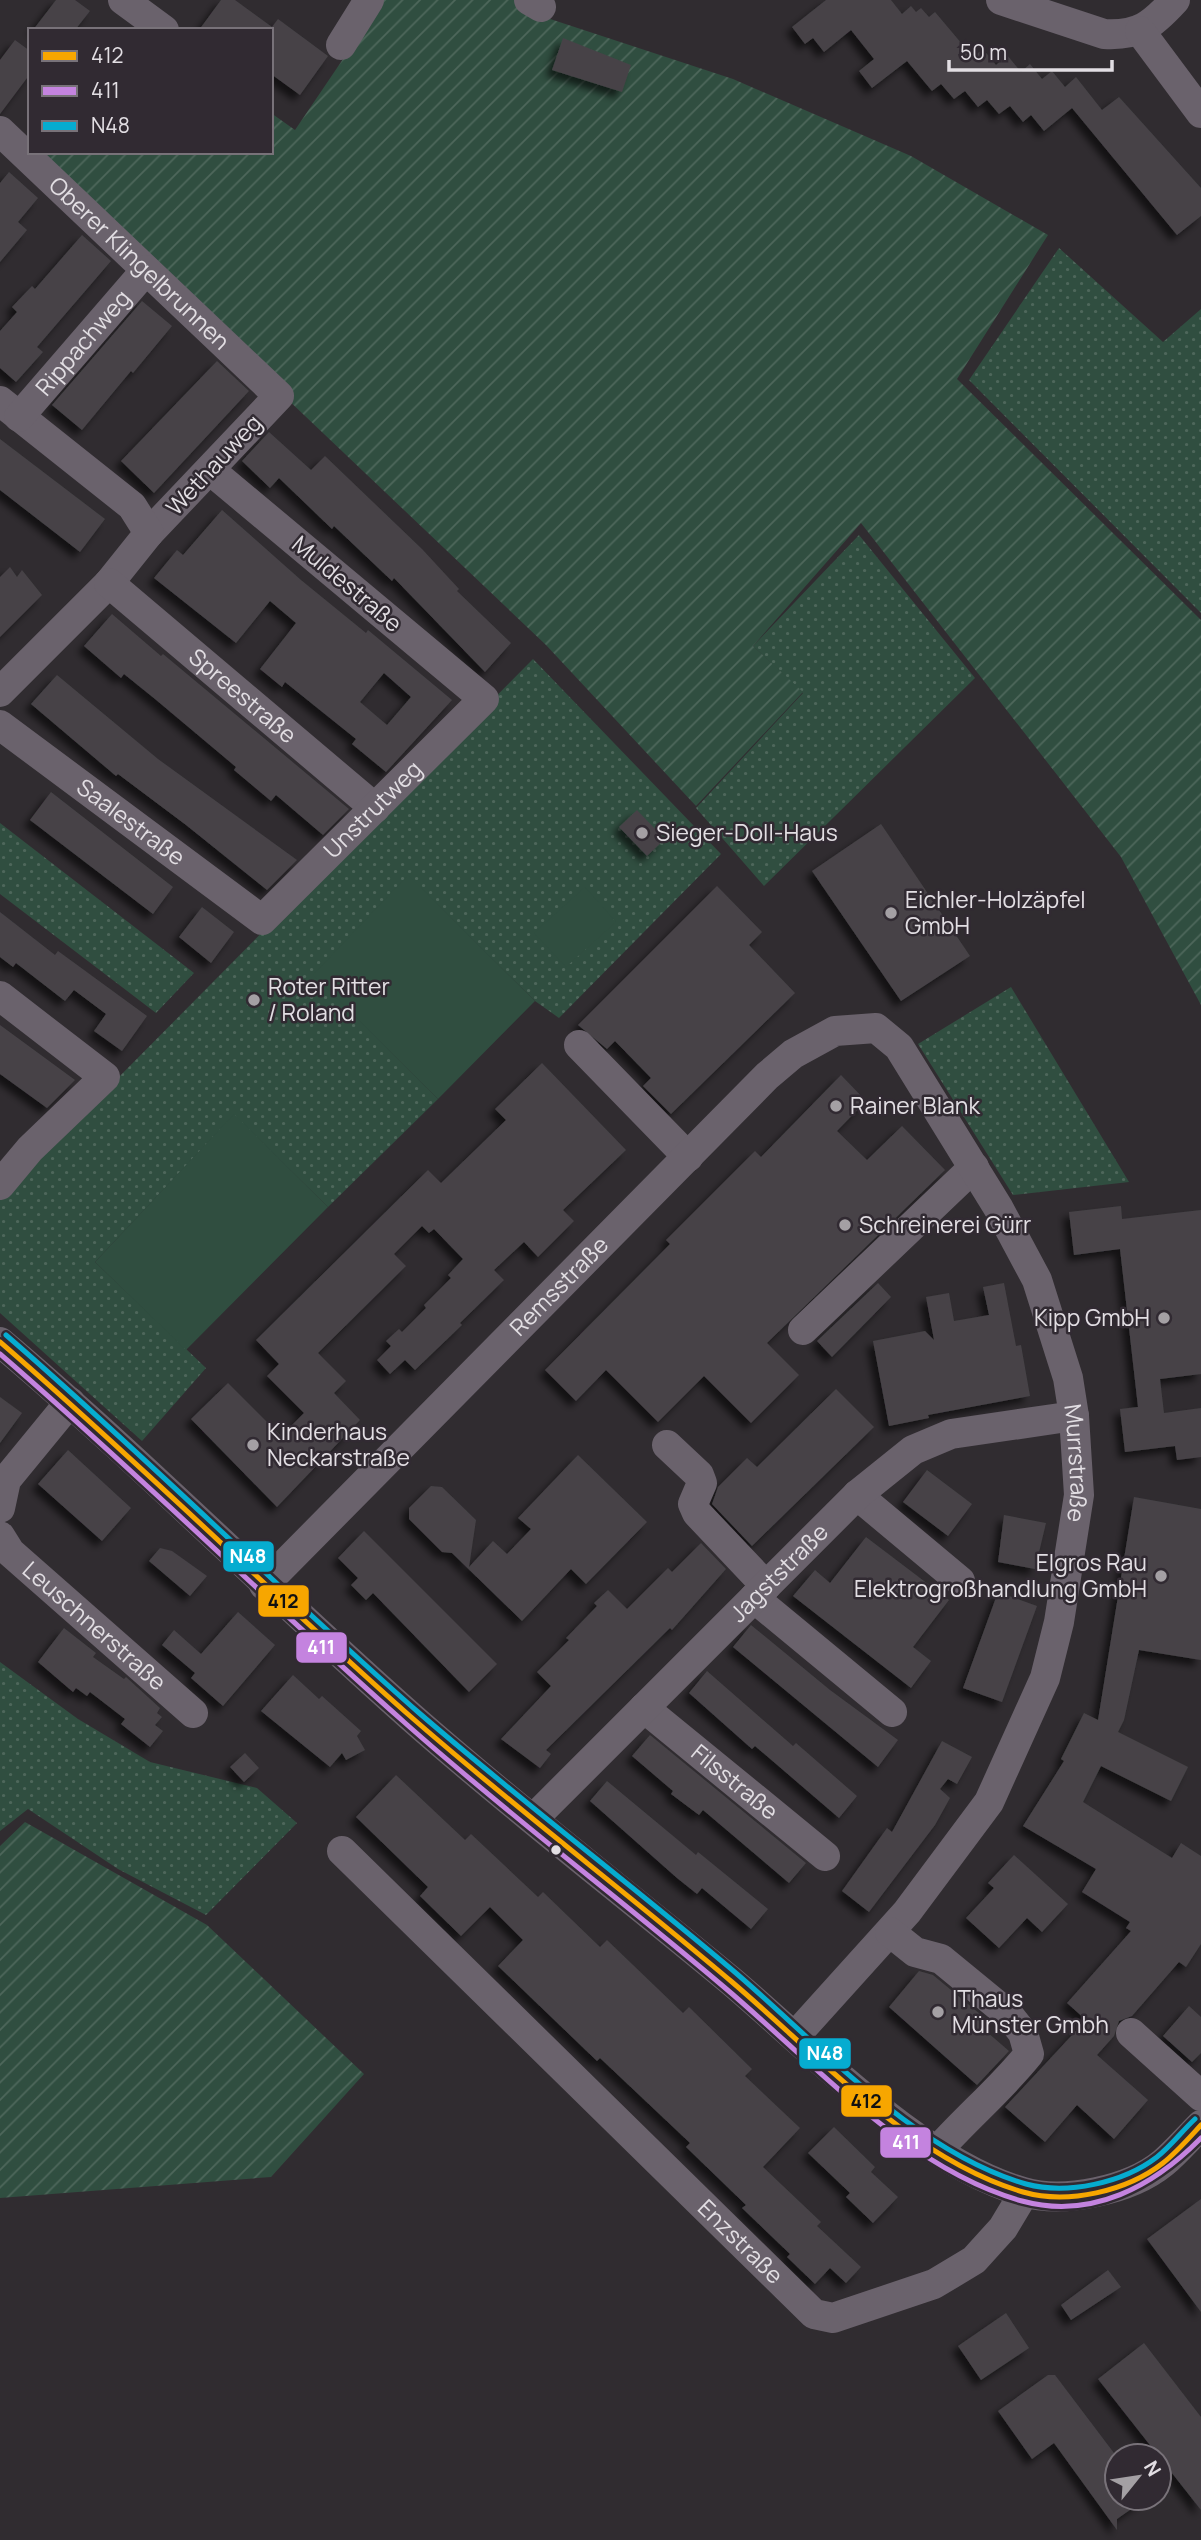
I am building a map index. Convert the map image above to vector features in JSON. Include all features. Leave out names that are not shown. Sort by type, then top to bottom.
[{"type":"street","points":[[123,0],[161,28]]},
{"type":"street","points":[[341,45],[369,0]]},
{"type":"street","points":[[1000,0],[1104,34],[1140,31],[1175,0]]},
{"type":"street","points":[[1140,31],[1201,113]]},
{"type":"street","name":"Oberer Klingelbrunnen","points":[[0,131],[279,396]]},
{"type":"street","name":"Rippachweg","points":[[10,409],[146,270]]},
{"type":"street","name":"Wethauweg","points":[[0,692],[109,583],[149,533],[279,396]]},
{"type":"street","points":[[10,409],[132,506],[149,533]]},
{"type":"street","name":"Muldestraße","points":[[210,470],[484,699]]},
{"type":"street","name":"Spreestraße","points":[[109,583],[375,808]]},
{"type":"street","name":"Unstrutweg","points":[[262,920],[484,699]]},
{"type":"street","name":"Saalestraße","points":[[0,725],[262,920]]},
{"type":"street","points":[[0,996],[105,1077],[30,1149],[0,1185]]},
{"type":"street","name":"Remsstraße","points":[[264,1584],[793,1054],[835,1031],[876,1028]]},
{"type":"street","name":"Murrstraße","points":[[796,2035],[890,1932],[989,1802],[1045,1678],[1059,1622],[1079,1495],[1074,1416],[1055,1330],[1037,1280],[974,1167],[898,1047],[876,1028]]},
{"type":"street","points":[[579,1045],[688,1157]]},
{"type":"street","points":[[803,1330],[974,1167]]},
{"type":"street","points":[[0,1342],[71,1402],[264,1584],[412,1718],[796,2035],[868,2099],[937,2151],[1024,2193],[1054,2196],[1088,2194],[1123,2184],[1160,2166],[1201,2125]]},
{"type":"street","points":[[0,1508],[6,1480],[71,1402]]},
{"type":"street","name":"Jagststraße","points":[[533,1819],[857,1494],[913,1450],[951,1434],[1074,1416]]},
{"type":"street","points":[[667,1445],[699,1475],[702,1483],[693,1504],[696,1513],[760,1592],[892,1713]]},
{"type":"street","points":[[857,1494],[960,1581]]},
{"type":"street","name":"Leuschnerstraße","points":[[0,1536],[10,1552],[193,1713]]},
{"type":"street","name":"Filsstraße","points":[[644,1708],[825,1856]]},
{"type":"street","name":"Enzstraße","points":[[342,1851],[814,2314],[833,2318],[934,2284],[974,2260],[1003,2228],[1024,2193]]},
{"type":"street","points":[[890,1932],[915,1952],[941,1959],[989,1998],[1008,2014],[1028,2046],[1029,2053],[999,2091],[965,2120],[937,2151]]},
{"type":"street","points":[[1131,2033],[1201,2096]]},
{"type":"green space","points":[[383,0],[515,0],[538,15],[733,79],[911,156],[1048,235],[957,379],[1201,620],[1201,1005],[1121,857],[861,523],[753,646],[803,692],[696,806],[546,645],[29,154],[273,154],[273,114],[295,130]]},
{"type":"green space","points":[[28,135],[28,153],[20,145]]},
{"type":"green space","points":[[1059,248],[1163,342],[1201,309],[1201,613],[969,380]]},
{"type":"green space","points":[[859,535],[975,678],[764,886],[696,808],[803,693],[753,646]]},
{"type":"green space","points":[[533,659],[721,854],[559,1018],[535,1001],[408,876],[314,975],[438,1099],[328,1207],[234,1115],[95,1262],[206,1368],[142,1441],[0,1313],[0,1197]]},
{"type":"green space","points":[[0,823],[194,973],[156,1013],[0,894]]},
{"type":"green space","points":[[408,875],[535,1001],[438,1099],[313,975]]},
{"type":"green space","points":[[585,887],[616,922],[566,967],[534,933]]},
{"type":"green space","points":[[1011,987],[1129,1182],[1013,1195],[918,1044]]},
{"type":"green space","points":[[234,1114],[328,1207],[186,1350],[95,1262]]},
{"type":"green space","points":[[0,1662],[78,1719],[150,1762],[257,1788],[297,1823],[206,1915],[118,1869],[28,1809],[0,1831]]},
{"type":"green space","points":[[25,1822],[207,1925],[364,2074],[271,2177],[0,2198],[0,1846]]},
{"type":"building","points":[[56,0],[75,0],[90,11],[77,28],[35,28]]},
{"type":"building","points":[[221,0],[235,0],[272,27],[278,19],[328,56],[300,95],[273,75],[273,28],[200,28]]},
{"type":"building","points":[[826,0],[891,0],[902,14],[911,6],[916,12],[921,8],[929,17],[935,12],[973,57],[983,49],[996,65],[1007,55],[1021,72],[1030,64],[1042,79],[1052,71],[1065,87],[1076,77],[1102,110],[1119,97],[1201,188],[1201,216],[1177,235],[1072,108],[1044,131],[1031,115],[1023,122],[1010,106],[999,114],[987,100],[978,107],[965,91],[954,99],[941,84],[932,91],[907,61],[872,88],[859,71],[874,59],[851,30],[824,52],[813,38],[805,44],[792,27]]},
{"type":"building","points":[[563,38],[631,65],[622,92],[552,70]]},
{"type":"building","points":[[15,40],[28,50],[28,77],[0,114],[0,60]]},
{"type":"building","points":[[9,172],[38,198],[18,222],[27,230],[0,262],[0,183]]},
{"type":"building","points":[[82,235],[111,261],[37,347],[43,352],[16,382],[0,368],[0,331],[17,312],[12,307],[32,286],[35,289]]},
{"type":"building","points":[[142,301],[172,326],[82,430],[52,405]]},
{"type":"building","points":[[217,361],[249,391],[154,493],[121,461]]},
{"type":"building","points":[[269,432],[311,470],[325,456],[422,549],[459,589],[457,591],[511,643],[485,672],[394,578],[392,581],[334,526],[332,529],[279,478],[270,488],[242,461]]},
{"type":"building","points":[[0,439],[105,519],[80,552],[0,490]]},
{"type":"building","points":[[222,510],[301,580],[366,633],[368,630],[452,700],[386,772],[352,744],[356,739],[285,682],[282,687],[260,669],[296,623],[270,601],[236,643],[154,578],[177,550],[183,555]],"holes":[[[384,673],[411,697],[387,725],[360,702]]]},
{"type":"building","points":[[10,567],[17,577],[22,570],[42,595],[0,637],[0,577]]},
{"type":"building","points":[[112,614],[349,809],[323,835],[276,795],[271,801],[234,770],[236,767],[155,699],[124,674],[121,678],[84,646]]},
{"type":"building","points":[[57,675],[158,759],[297,860],[267,890],[186,825],[118,774],[116,776],[31,704]]},
{"type":"building","points":[[51,792],[173,887],[153,914],[30,820]]},
{"type":"building","name":"Sieger-Doll-Haus","points":[[637,810],[665,839],[647,856],[619,827]]},
{"type":"building","name":"Eichler-Holzäpfel GmbH","points":[[881,824],[970,956],[901,1001],[812,871]]},
{"type":"building","points":[[717,886],[762,932],[749,945],[795,993],[671,1114],[643,1086],[651,1078],[615,1041],[607,1049],[578,1025]]},
{"type":"building","points":[[202,907],[234,932],[211,963],[179,937]]},
{"type":"building","points":[[0,912],[55,955],[58,951],[147,1016],[122,1051],[94,1031],[106,1014],[74,990],[65,1001],[16,963],[13,967],[0,957]]},
{"type":"building","points":[[0,1025],[75,1080],[47,1108],[0,1074]]},
{"type":"building","points":[[542,1063],[626,1150],[563,1210],[574,1221],[538,1257],[524,1242],[494,1270],[504,1280],[460,1323],[462,1325],[415,1370],[405,1360],[390,1374],[377,1360],[391,1346],[386,1341],[399,1329],[402,1332],[426,1308],[424,1305],[451,1278],[448,1275],[463,1259],[434,1229],[429,1233],[422,1226],[394,1254],[406,1266],[318,1353],[346,1381],[334,1393],[360,1420],[277,1507],[191,1419],[228,1383],[281,1436],[304,1413],[267,1376],[279,1364],[256,1340],[428,1170],[441,1183],[506,1120],[495,1109]]},
{"type":"building","points":[[841,1075],[866,1101],[837,1131],[867,1160],[902,1126],[945,1170],[767,1343],[799,1375],[751,1423],[704,1376],[658,1422],[606,1370],[576,1401],[545,1370],[670,1244],[666,1240],[755,1151],[761,1157]]},
{"type":"building","name":"Kipp GmbH","points":[[1121,1206],[1122,1219],[1201,1210],[1201,1374],[1160,1379],[1164,1413],[1201,1408],[1201,1457],[1177,1460],[1175,1446],[1125,1452],[1120,1409],[1138,1407],[1120,1249],[1074,1255],[1069,1212]]},
{"type":"building","points":[[878,1283],[891,1297],[832,1357],[817,1341]]},
{"type":"building","points":[[1004,1283],[1016,1346],[1021,1345],[1030,1396],[928,1415],[929,1418],[889,1426],[873,1341],[925,1331],[934,1340],[926,1297],[949,1293],[954,1321],[989,1315],[983,1287]]},
{"type":"building","points":[[836,1389],[874,1427],[752,1546],[712,1504],[718,1487],[747,1458],[757,1467]]},
{"type":"building","points":[[0,1397],[22,1413],[0,1443]]},
{"type":"building","points":[[68,1450],[131,1508],[102,1541],[38,1484]]},
{"type":"building","points":[[578,1455],[647,1522],[586,1584],[571,1569],[522,1621],[452,1553],[442,1552],[409,1519],[409,1508],[431,1486],[442,1487],[476,1520],[469,1567],[493,1541],[507,1554],[531,1529],[518,1518]]},
{"type":"building","points":[[927,1470],[972,1504],[948,1536],[903,1502]]},
{"type":"building","points":[[1134,1497],[1201,1509],[1201,1660],[1139,1650],[1124,1720],[1118,1732],[1188,1767],[1171,1801],[1101,1766],[1083,1802],[1172,1858],[1181,1843],[1201,1856],[1201,1944],[1186,1967],[1179,1962],[1132,2016],[1119,2021],[1114,2036],[1097,2055],[1148,2100],[1114,2139],[1077,2105],[1045,2142],[1005,2107],[1086,2020],[1067,2003],[1131,1931],[1126,1928],[1130,1922],[1082,1892],[1096,1869],[1023,1826],[1064,1761],[1061,1759],[1084,1713],[1098,1720]]},
{"type":"building","points":[[1004,1515],[1046,1523],[1035,1569],[998,1562]]},
{"type":"building","points":[[364,1531],[497,1664],[469,1692],[373,1593],[366,1600],[351,1585],[358,1578],[338,1558]]},
{"type":"building","points":[[866,1537],[949,1600],[913,1647],[931,1661],[911,1688],[793,1596],[815,1570],[830,1583]]},
{"type":"building","points":[[701,1543],[726,1569],[672,1630],[670,1628],[546,1750],[551,1754],[540,1768],[501,1739],[551,1686],[537,1672],[569,1640],[566,1638],[597,1606],[594,1603],[608,1590],[627,1609],[668,1568],[672,1572]]},
{"type":"building","points":[[160,1548],[172,1551],[207,1576],[190,1596],[149,1561]]},
{"type":"building","points":[[998,1592],[1037,1606],[1002,1702],[963,1688]]},
{"type":"building","points":[[238,1612],[275,1645],[223,1706],[191,1678],[195,1673],[162,1645],[174,1630],[201,1654]]},
{"type":"building","points":[[751,1625],[830,1690],[898,1740],[878,1767],[733,1647]]},
{"type":"building","points":[[64,1628],[96,1653],[93,1657],[124,1679],[126,1677],[160,1708],[157,1713],[162,1717],[155,1725],[163,1731],[150,1747],[121,1724],[125,1719],[90,1692],[87,1696],[76,1688],[73,1692],[38,1662]]},
{"type":"building","points":[[707,1671],[793,1746],[796,1743],[857,1796],[839,1818],[755,1746],[752,1749],[689,1693]]},
{"type":"building","points":[[293,1675],[319,1699],[322,1696],[361,1731],[357,1736],[365,1750],[346,1760],[342,1753],[330,1767],[261,1711]]},
{"type":"building","points":[[650,1735],[806,1863],[789,1883],[703,1810],[699,1815],[671,1794],[673,1791],[632,1756]]},
{"type":"building","points":[[942,1741],[972,1757],[957,1784],[948,1779],[940,1789],[950,1798],[935,1825],[869,1912],[842,1891],[887,1828],[892,1832]]},
{"type":"building","points":[[245,1753],[259,1768],[244,1782],[230,1767]]},
{"type":"building","points":[[396,1775],[465,1840],[471,1834],[538,1897],[543,1892],[600,1947],[607,1940],[683,2013],[689,2007],[752,2069],[745,2076],[800,2128],[763,2167],[821,2222],[817,2226],[861,2267],[846,2283],[830,2268],[815,2284],[787,2257],[790,2254],[742,2208],[746,2205],[686,2147],[690,2143],[600,2058],[597,2061],[498,1966],[523,1940],[490,1907],[461,1936],[420,1896],[428,1887],[356,1817]]},
{"type":"building","points":[[607,1781],[696,1855],[698,1852],[768,1909],[751,1929],[702,1888],[697,1894],[590,1801]]},
{"type":"building","points":[[1014,1855],[1068,1904],[1042,1932],[1027,1918],[999,1948],[966,1918],[994,1888],[988,1883]]},
{"type":"building","name":"IThaus Münster Gmbh","points":[[919,1971],[933,1975],[986,2019],[980,2026],[1009,2051],[977,2085],[889,2007]]},
{"type":"building","points":[[1189,2006],[1201,2017],[1201,2053],[1192,2062],[1163,2036]]},
{"type":"building","points":[[834,2127],[875,2167],[871,2172],[898,2197],[873,2223],[846,2197],[850,2193],[808,2153]]},
{"type":"building","points":[[1201,2199],[1201,2312],[1147,2239]]},
{"type":"building","points":[[1108,2270],[1121,2287],[1071,2320],[1061,2305]]},
{"type":"building","points":[[1006,2313],[1029,2348],[981,2380],[958,2346]]},
{"type":"building","points":[[1144,2343],[1201,2417],[1201,2510],[1173,2474],[1173,2442],[1148,2442],[1098,2379]]},
{"type":"building","points":[[1048,2375],[1055,2375],[1106,2442],[1103,2442],[1103,2511],[1054,2443],[1032,2459],[998,2411]]},
{"type":"building","points":[[1104,2512],[1127,2512],[1117,2519],[1117,2530]]},
{"type":"transit line","name":"N48","points":[[6,1335],[418,1712],[737,1974],[837,2064],[908,2123],[985,2169],[1026,2184],[1059,2188],[1094,2184],[1128,2174],[1162,2153],[1195,2119]]},
{"type":"transit line","name":"412","points":[[0,1342],[104,1434],[410,1716],[732,1982],[868,2102],[943,2156],[982,2177],[1023,2192],[1040,2196],[1078,2196],[1115,2188],[1148,2173],[1173,2154],[1201,2125]]},
{"type":"transit line","name":"411","points":[[0,1354],[443,1756],[724,1987],[863,2110],[940,2165],[980,2186],[1022,2201],[1048,2206],[1073,2206],[1120,2195],[1142,2184],[1163,2171],[1201,2138]]},
{"type":"place","name":"Sieger-Doll-Haus","points":[[642,833]]},
{"type":"place","name":"Eichler-Holzäpfel GmbH","points":[[891,913]]},
{"type":"place","name":"Roter Ritter / Roland","points":[[254,1000]]},
{"type":"place","name":"Rainer Blank","points":[[836,1106]]},
{"type":"place","name":"Schreinerei Gürr","points":[[845,1225]]},
{"type":"place","name":"Kipp GmbH","points":[[1164,1318]]},
{"type":"place","name":"Kinderhaus Neckarstraße","points":[[253,1445]]},
{"type":"place","name":"Elgros Rau Elektrogroßhandlung GmbH","points":[[1161,1576]]},
{"type":"place","name":"IThaus Münster Gmbh","points":[[938,2012]]}]
